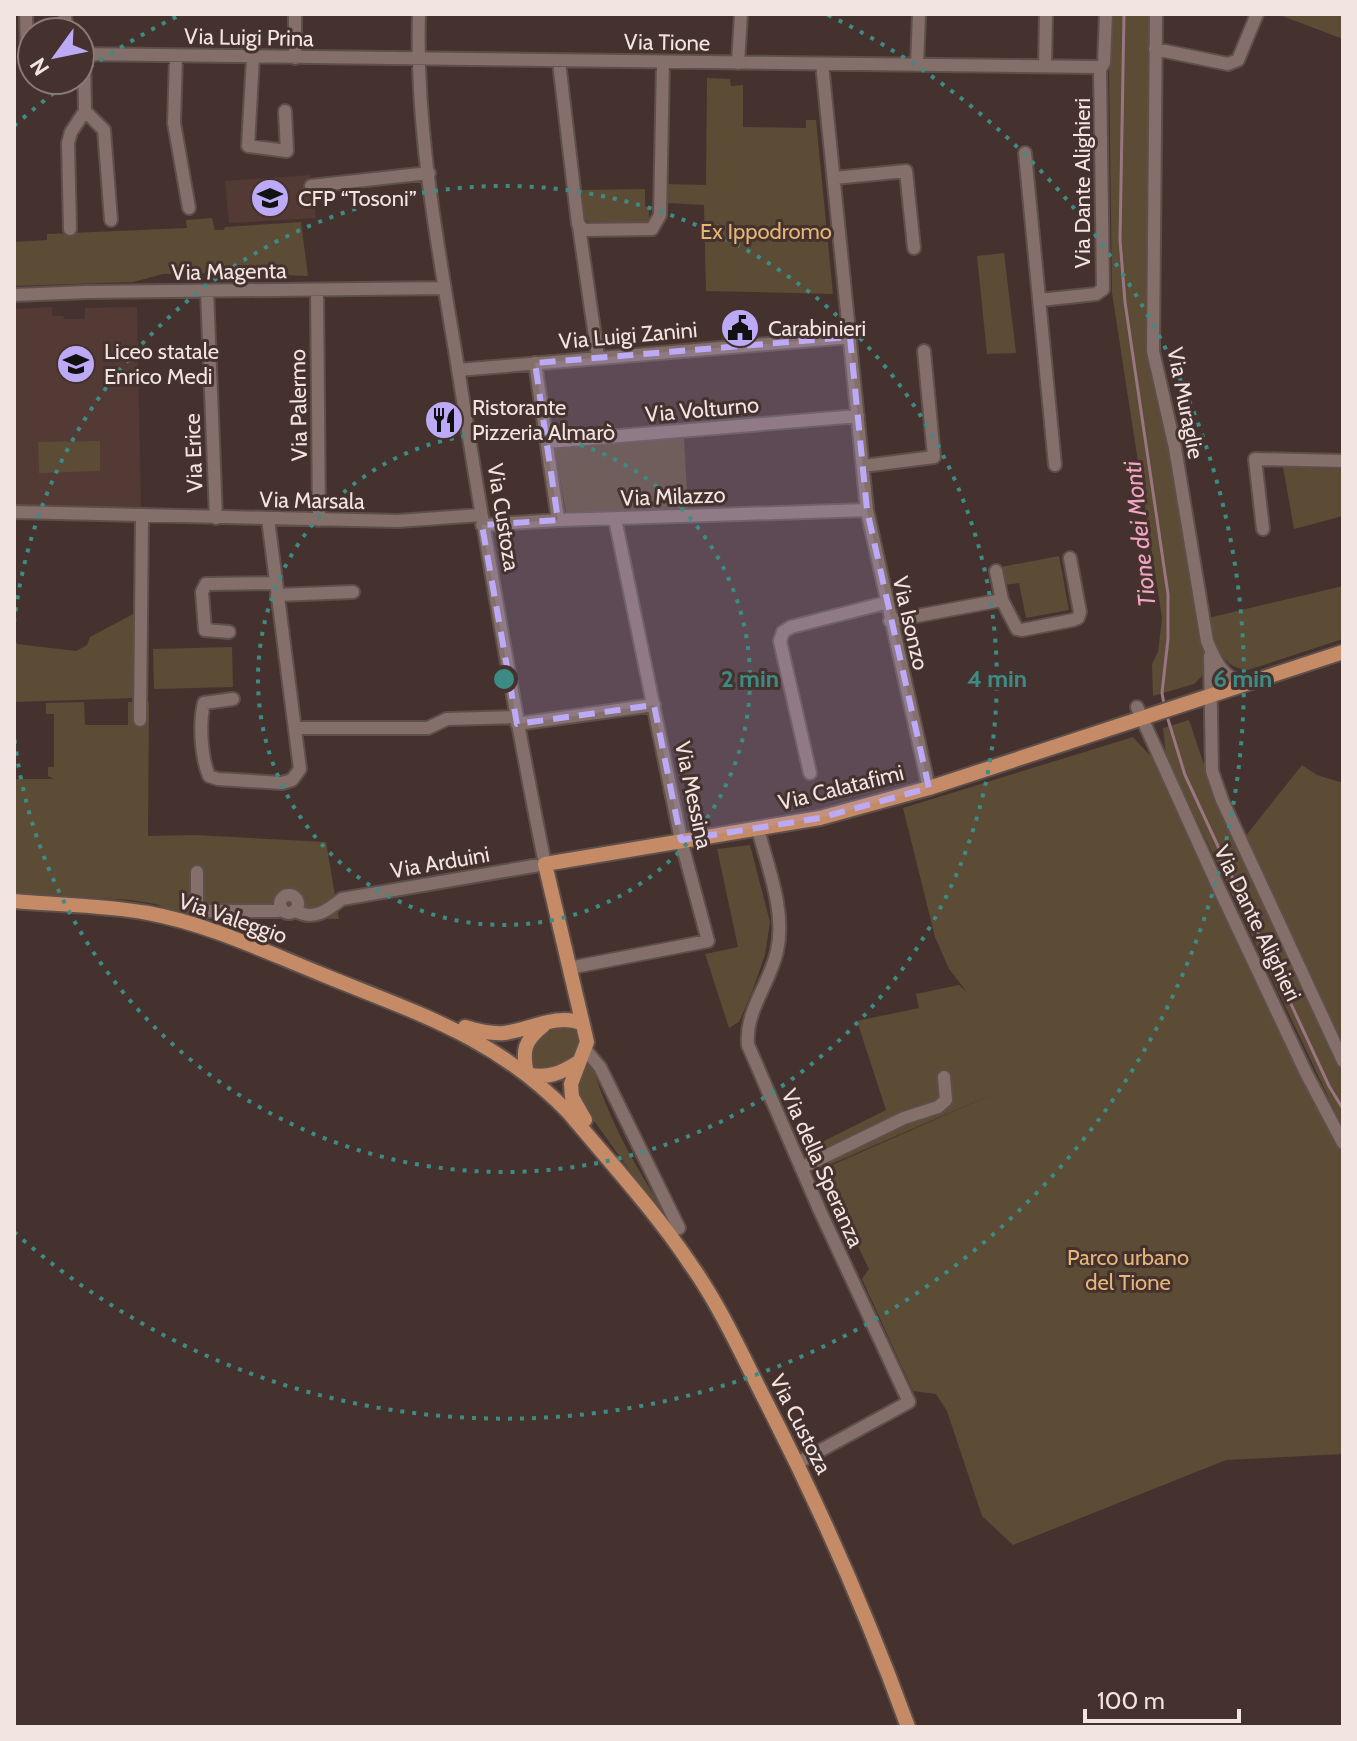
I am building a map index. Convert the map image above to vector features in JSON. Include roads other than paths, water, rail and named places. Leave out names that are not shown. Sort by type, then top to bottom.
[{"type":"main road","name":"Via Calatafimi","points":[[545,864],[820,818],[929,788],[1138,713],[1181,705],[1343,652]]},
{"type":"main road","name":"Via Custoza","points":[[545,864],[587,1042],[571,1084],[572,1097],[612,1164]]},
{"type":"main road","name":"Via Valeggio","points":[[14,901],[147,913],[196,925],[428,1016]]},
{"type":"main road","points":[[570,973],[570,999],[564,1010],[534,1033],[523,1055],[527,1074],[541,1078],[577,1063]]},
{"type":"main road","name":"Via Custoza","points":[[428,1016],[486,1045],[527,1074],[569,1113],[690,1262],[719,1310],[802,1472],[858,1595],[908,1727]]},
{"type":"main road","points":[[428,1016],[481,1032],[501,1033],[549,1023],[574,1020],[581,1023]]},
{"type":"street","points":[[295,14],[295,58]]},
{"type":"street","name":"Via Custoza","points":[[419,14],[417,60],[444,288],[516,721],[545,864]]},
{"type":"street","points":[[738,63],[741,14]]},
{"type":"street","points":[[917,65],[919,14]]},
{"type":"street","points":[[1045,66],[1046,14]]},
{"type":"street","name":"Via Dante Alighieri","points":[[1040,300],[1096,294],[1103,289],[1100,69],[1104,63],[1106,14]]},
{"type":"street","name":"Via Muraglie","points":[[1156,14],[1153,351],[1175,448],[1207,641],[1226,675],[1245,684]]},
{"type":"street","points":[[1155,49],[1234,63],[1257,14]]},
{"type":"street","name":"Via Luigi Prina","points":[[96,54],[417,60]]},
{"type":"street","points":[[176,56],[174,123],[189,208]]},
{"type":"street","points":[[253,57],[248,146],[287,151],[285,111]]},
{"type":"street","name":"Via Tione","points":[[417,60],[1100,69]]},
{"type":"street","points":[[559,62],[598,357]]},
{"type":"street","points":[[579,227],[588,231],[645,231],[657,224],[660,215],[663,62]]},
{"type":"street","name":"Via Isonzo","points":[[822,64],[867,510],[885,603],[929,788]]},
{"type":"street","points":[[70,229],[68,143],[71,132],[85,111],[84,96]]},
{"type":"street","points":[[85,111],[104,130],[111,220]]},
{"type":"street","name":"Via Dante Alighieri","points":[[1025,153],[1055,465]]},
{"type":"street","points":[[834,178],[906,171],[914,248]]},
{"type":"street","points":[[311,186],[429,173]]},
{"type":"street","name":"Via Magenta","points":[[14,295],[444,288]]},
{"type":"street","name":"Via Palermo","points":[[317,290],[319,520]]},
{"type":"street","name":"Via Erice","points":[[207,291],[216,518]]},
{"type":"street","name":"Via Luigi Zanini","points":[[458,370],[850,337]]},
{"type":"street","points":[[863,466],[934,457],[924,351]]},
{"type":"street","points":[[535,363],[558,520]]},
{"type":"street","name":"Via Volturno","points":[[548,442],[858,416]]},
{"type":"street","points":[[1263,529],[1255,459],[1343,461]]},
{"type":"street","name":"Via Milazzo","points":[[481,520],[615,519],[867,510]]},
{"type":"street","name":"Via Marsala","points":[[14,512],[319,520],[481,520]]},
{"type":"street","points":[[140,720],[142,515]]},
{"type":"street","points":[[233,699],[204,703],[205,766],[209,776],[282,783],[292,780],[300,769],[268,519]]},
{"type":"street","name":"Via Messina","points":[[570,973],[708,941],[681,840],[615,519]]},
{"type":"street","points":[[996,571],[1002,600],[1014,625],[1022,630],[1078,618],[1080,612],[1070,558]]},
{"type":"street","points":[[229,632],[205,630],[202,592],[206,584],[353,592]]},
{"type":"street","points":[[890,621],[1002,600]]},
{"type":"street","points":[[810,773],[780,641],[783,632],[791,627],[885,603]]},
{"type":"street","points":[[1207,641],[1212,667],[1212,771],[1222,800],[1343,1061]]},
{"type":"street","points":[[295,728],[428,728],[447,719],[516,721],[654,705]]},
{"type":"street","name":"Via Dante Alighieri","points":[[1138,713],[1306,1073],[1343,1143]]},
{"type":"street","name":"Via della Speranza","points":[[758,829],[781,922],[777,951],[749,1019],[748,1045],[909,1402],[803,1460]]},
{"type":"street","name":"Via Arduini","points":[[197,872],[197,911],[288,909],[303,915],[314,915],[323,913],[342,899],[545,864]]},
{"type":"street","name":"Via Custoza","points":[[585,1049],[600,1067],[679,1228]]},
{"type":"street","points":[[801,1168],[904,1118],[938,1107],[946,1100],[944,1077]]},
{"type":"waterway","name":"Tione dei Monti","points":[[1124,14],[1120,240],[1125,302],[1168,594],[1164,704]]},
{"type":"waterway","name":"Tione dei Monti","points":[[1167,716],[1185,775],[1329,1086],[1343,1109]]},
{"type":"place","name":"CFP “Tosoni”","points":[[270,198]]},
{"type":"place","name":"Carabinieri","points":[[740,328]]},
{"type":"place","name":"Liceo statale Enrico Medi","points":[[76,364]]},
{"type":"place","name":"Ristorante Pizzeria Almarò","points":[[444,420]]},
{"type":"park label","name":"Ex Ippodromo","points":[[766,231]]},
{"type":"park label","name":"Parco urbano del Tione","points":[[1128,1270]]}]
